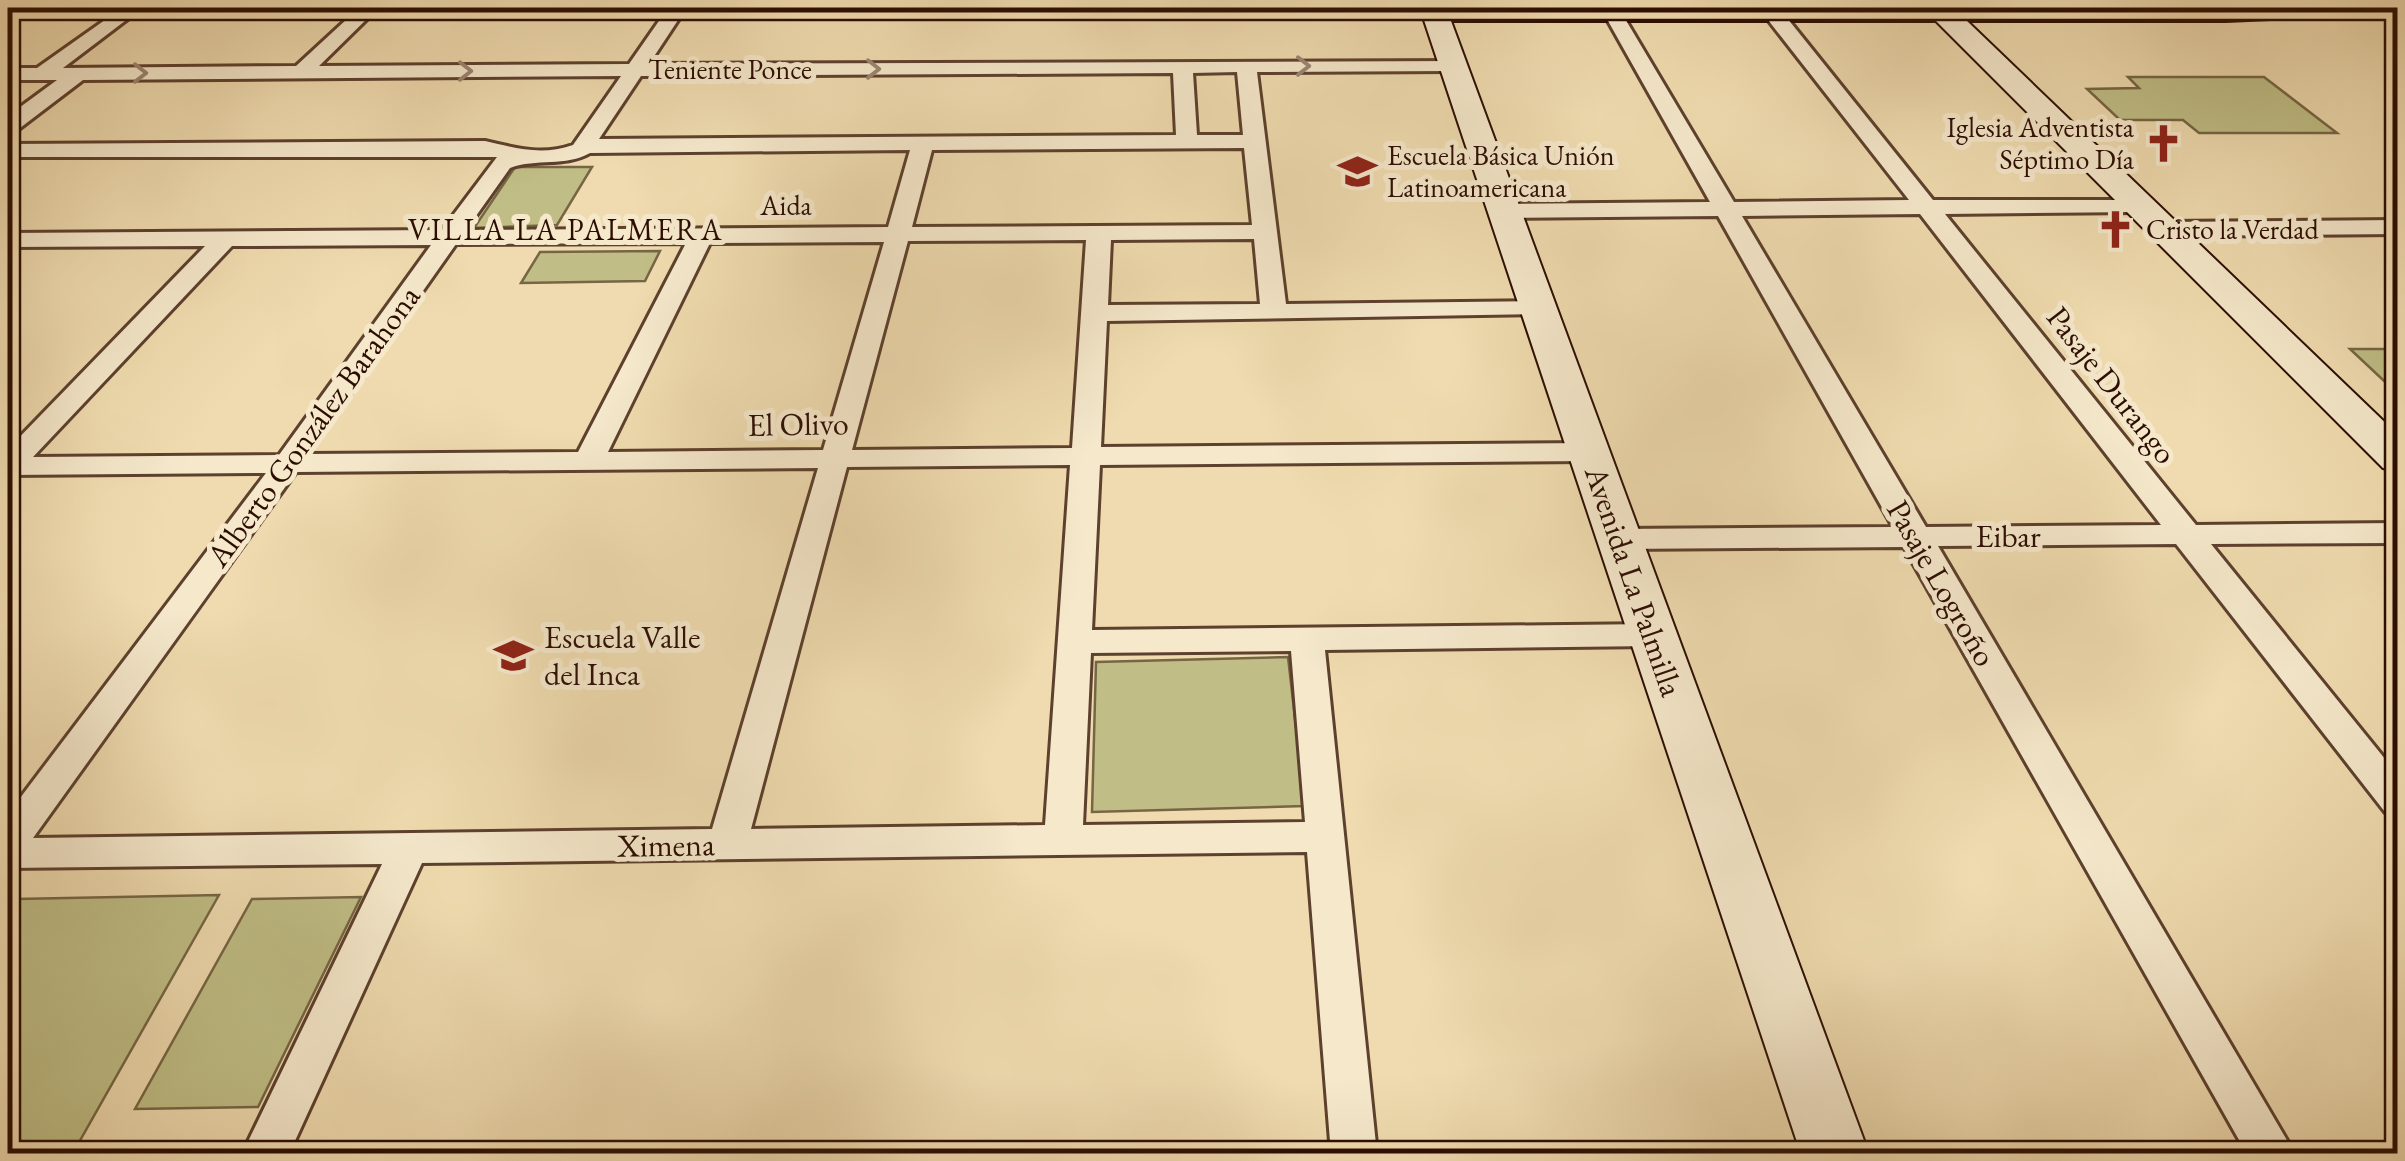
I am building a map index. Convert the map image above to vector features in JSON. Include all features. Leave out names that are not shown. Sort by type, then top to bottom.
[{"type":"street","points":[[41,74],[133,8]]},
{"type":"street","points":[[301,72],[370,8]]},
{"type":"street","points":[[585,146],[677,8]]},
{"type":"street","points":[[1434,10],[2226,13],[2341,8]]},
{"type":"street","points":[[1940,9],[2398,459]]},
{"type":"street","name":"Avenida La Palmilla","points":[[1434,10],[1835,1154]]},
{"type":"street","name":"Pasaje Logroño","points":[[1612,12],[2272,1154]]},
{"type":"street","name":"Pasaje Durango","points":[[1772,12],[2398,802]]},
{"type":"street","name":"Teniente Ponce","points":[[8,74],[1453,65]]},
{"type":"street","points":[[1246,66],[1274,311]]},
{"type":"street","points":[[1183,67],[1187,142]]},
{"type":"street","points":[[8,126],[78,74]]},
{"type":"street","points":[[8,150],[485,148],[504,152],[512,159],[562,156],[585,146],[1255,141]]},
{"type":"street","points":[[727,844],[923,144]]},
{"type":"street","name":"Alberto González Barahona","points":[[8,842],[288,463],[502,163],[512,159]]},
{"type":"street","points":[[1504,211],[1926,207],[2398,227]]},
{"type":"street","name":"Aida","points":[[13,244],[226,238],[1265,232]]},
{"type":"street","points":[[1063,840],[1099,233]]},
{"type":"street","points":[[589,460],[702,235]]},
{"type":"street","points":[[8,466],[226,238]]},
{"type":"street","points":[[1094,313],[1538,309]]},
{"type":"street","name":"El Olivo","points":[[8,466],[1588,452]]},
{"type":"street","name":"Eibar","points":[[1620,539],[2398,533]]},
{"type":"street","points":[[1074,642],[1653,635]]},
{"type":"street","points":[[1306,639],[1354,1154]]},
{"type":"street","name":"Ximena","points":[[8,854],[1325,837]]},
{"type":"street","points":[[266,1154],[409,848]]},
{"type":"shaded area","points":[[2128,77],[2264,77],[2337,133],[2199,133],[2183,120],[2120,120],[2087,89],[2139,88]]},
{"type":"shaded area","points":[[515,167],[592,167],[557,225],[474,228]]},
{"type":"shaded area","points":[[660,251],[645,281],[521,283],[540,252]]},
{"type":"shaded area","points":[[2350,349],[2397,349],[2397,393]]},
{"type":"shaded area","points":[[1288,657],[1305,806],[1092,812],[1096,662]]},
{"type":"shaded area","points":[[219,895],[78,1144],[8,1146],[8,912],[16,899]]},
{"type":"shaded area","points":[[361,897],[258,1107],[135,1109],[252,899]]},
{"type":"place","name":"Iglesia Adventista Séptimo Día","points":[[2164,143]]},
{"type":"place","name":"Escuela Básica Unión Latinoamericana","points":[[1357,171]]},
{"type":"place","name":"Cristo la Verdad","points":[[2116,229]]},
{"type":"place","name":"Escuela Valle del Inca","points":[[514,655]]},
{"type":"district","name":"VILLA LA PALMERA","points":[[566,229]]}]
